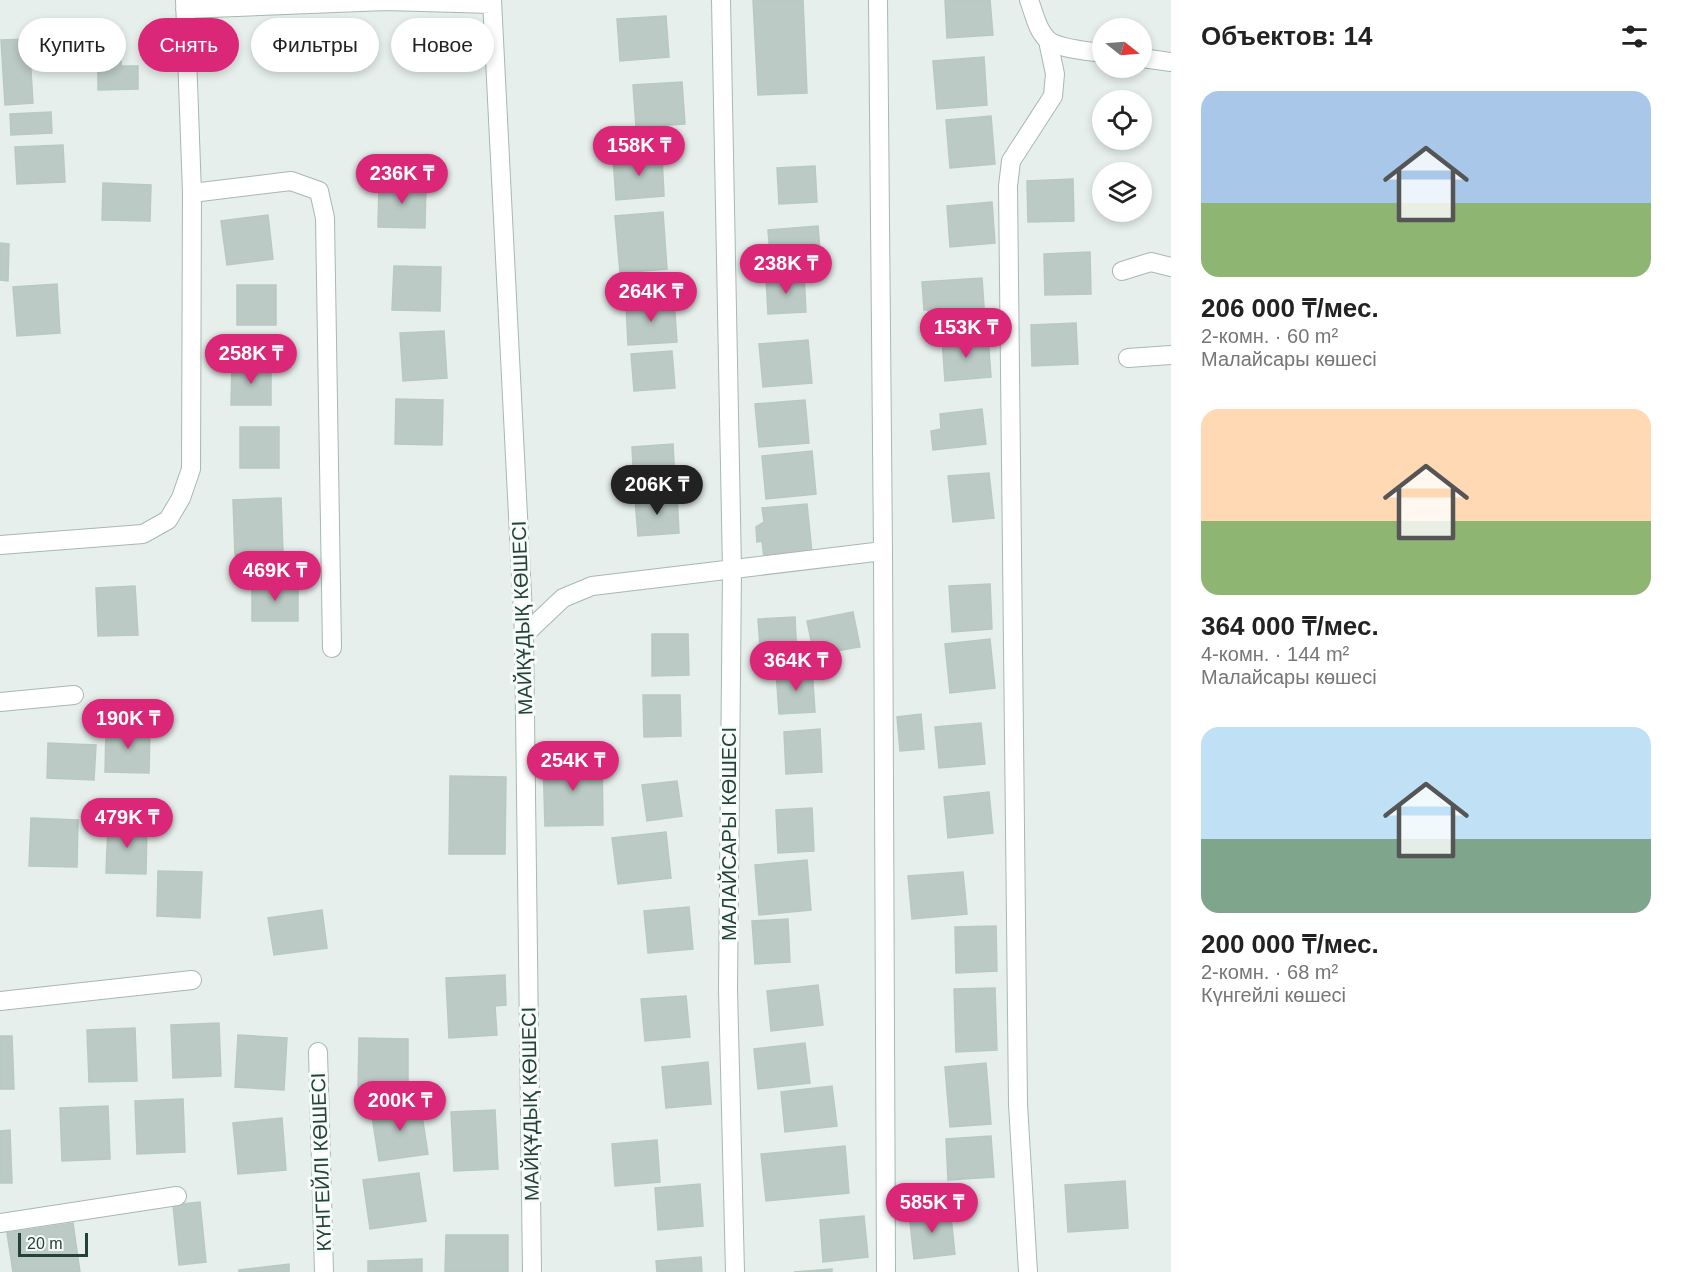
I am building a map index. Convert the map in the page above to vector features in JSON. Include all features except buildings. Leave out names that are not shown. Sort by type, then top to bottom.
[{"type":"street","points":[[0,545],[143,534],[168,520],[182,498],[191,468],[192,193],[185,4],[386,0],[492,2]]},
{"type":"street","name":"МАЛАЙСАРЫ КӨШЕСІ","points":[[721,0],[732,570],[728,989],[735,1272]]},
{"type":"street","points":[[878,0],[886,1272]]},
{"type":"street","points":[[1028,1272],[1018,1104],[1008,186],[1011,161],[1053,96],[1055,74],[1048,41],[1040,29],[1029,0]]},
{"type":"street","name":"МАЙҚҰДЫҚ КӨШЕСІ","points":[[492,2],[524,635],[532,1272]]},
{"type":"street","points":[[1048,41],[1072,49],[1092,52]]},
{"type":"street","points":[[1152,59],[1171,62]]},
{"type":"street","points":[[192,193],[291,181],[319,191],[325,218],[332,648]]},
{"type":"street","points":[[1122,271],[1151,262],[1171,267]]},
{"type":"street","points":[[1128,358],[1171,355]]},
{"type":"street","points":[[524,635],[563,598],[592,586],[883,551]]},
{"type":"street","points":[[0,702],[74,695]]},
{"type":"street","points":[[0,1001],[192,980]]},
{"type":"street","name":"КҮНГЕЙЛІ КӨШЕСІ","points":[[318,1052],[324,1272]]},
{"type":"street","points":[[0,1223],[177,1196]]}]
